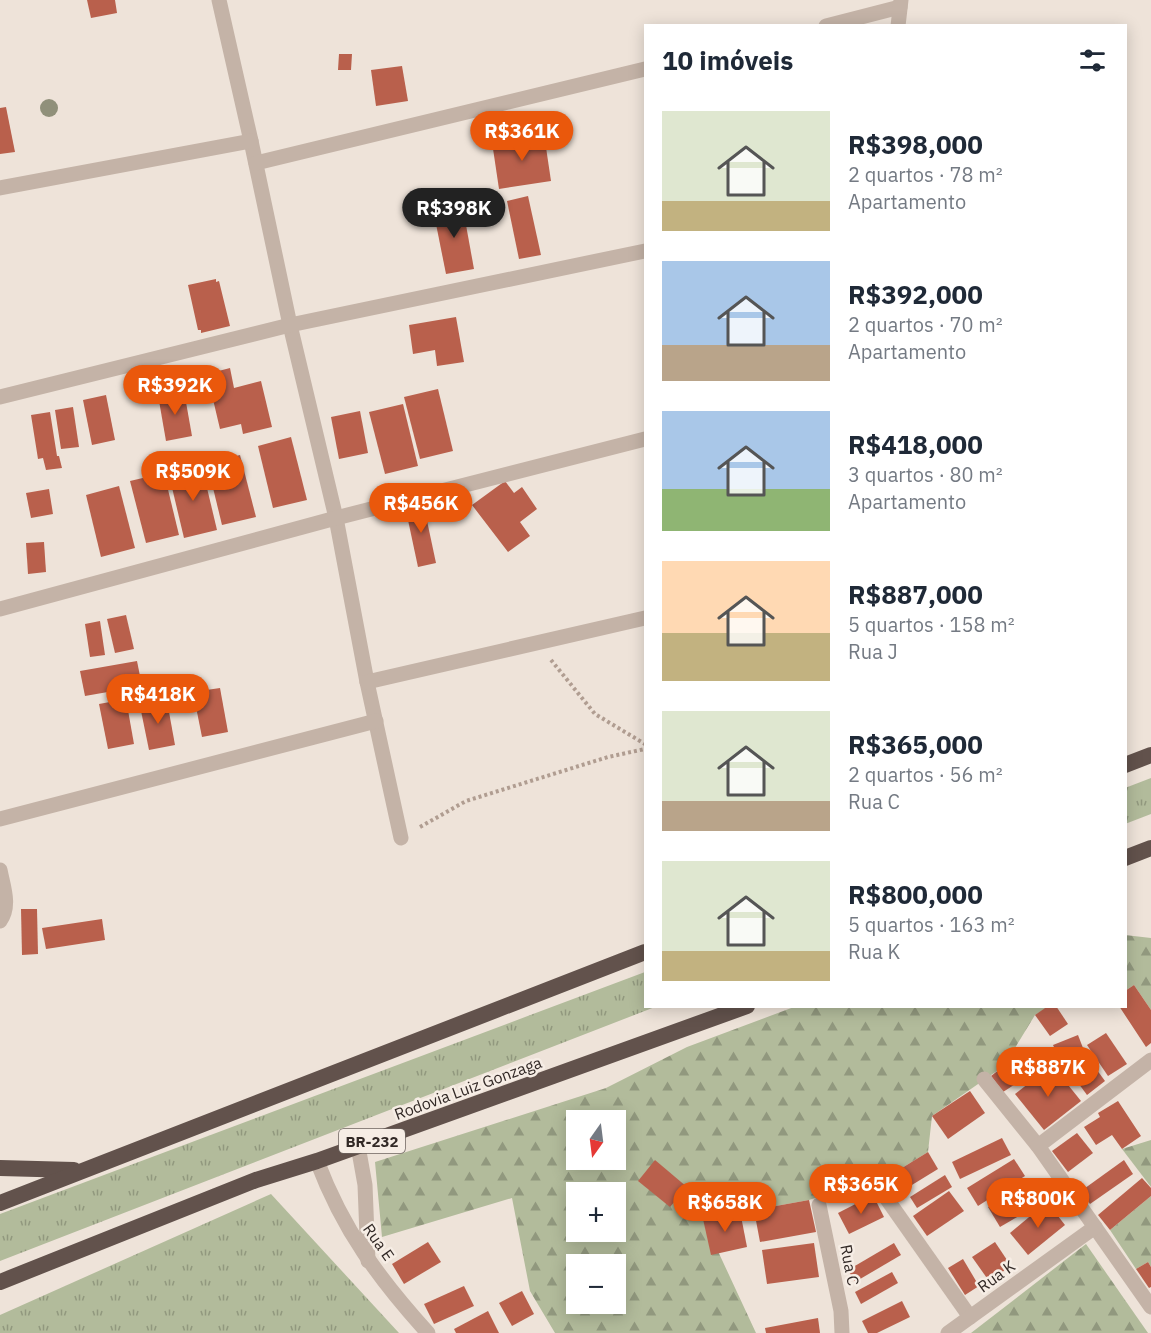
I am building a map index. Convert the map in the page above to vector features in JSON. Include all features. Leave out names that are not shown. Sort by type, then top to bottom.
[{"type":"highway","points":[[1127,764],[1151,755]]},
{"type":"highway","points":[[1127,857],[1151,848]]},
{"type":"highway","points":[[0,1203],[644,952]]},
{"type":"highway","name":"Rodovia Luiz Gonzaga","points":[[0,1282],[256,1180],[317,1161],[741,1008]]},
{"type":"highway","points":[[0,1168],[81,1170]]},
{"type":"street","points":[[219,0],[290,325],[336,518],[367,682],[401,838]]},
{"type":"street","points":[[833,24],[901,4],[898,24]]},
{"type":"street","points":[[256,163],[644,69]]},
{"type":"street","points":[[0,188],[251,141]]},
{"type":"street","points":[[0,396],[290,325],[644,251]]},
{"type":"street","points":[[0,609],[336,518],[644,439]]},
{"type":"street","points":[[367,682],[644,618]]},
{"type":"street","points":[[0,819],[376,722]]},
{"type":"street","points":[[0,870],[6,901],[0,921]]},
{"type":"street","points":[[1038,1146],[1151,1060]]},
{"type":"street","points":[[984,1079],[1038,1146],[1151,1307]]},
{"type":"street","points":[[358,1146],[365,1185],[368,1261]]},
{"type":"street","name":"Rua E","points":[[317,1161],[330,1197],[348,1231],[368,1261],[428,1333]]},
{"type":"street","points":[[877,1185],[970,1317]]},
{"type":"street","name":"Rua C","points":[[819,1205],[841,1311],[842,1333]]},
{"type":"street","name":"Rua K","points":[[948,1333],[1095,1227]]},
{"type":"path","points":[[539,643],[565,679],[595,714],[644,743]]},
{"type":"path","points":[[401,838],[466,801],[608,757],[644,749]]},
{"type":"green space","points":[[1151,778],[1151,814],[1127,823],[1127,787]]},
{"type":"green space","points":[[1127,935],[1151,938],[1151,1010],[1134,985],[1127,990]]},
{"type":"green space","points":[[644,972],[644,1008],[652,1008],[0,1261],[0,1214]]},
{"type":"green space","points":[[791,1008],[1046,1008],[1035,1015],[1004,1066],[932,1116],[928,1152],[897,1171],[809,1200],[703,1219],[756,1333],[555,1333],[530,1291],[512,1198],[382,1237],[375,1162],[606,1088],[687,1047]]},
{"type":"green space","points":[[1151,1140],[1151,1187],[1122,1149]]},
{"type":"green space","points":[[271,1194],[399,1333],[0,1333],[0,1315]]},
{"type":"green space","points":[[1151,1196],[1151,1267],[1148,1262],[1136,1269],[1110,1230]]},
{"type":"green space","points":[[1086,1244],[1148,1333],[971,1333]]},
{"type":"building","points":[[87,0],[115,0],[117,13],[91,18]]},
{"type":"building","points":[[339,54],[352,54],[351,70],[338,70]]},
{"type":"building","points":[[402,66],[408,101],[376,106],[371,70]]},
{"type":"building","points":[[6,107],[15,152],[0,154],[0,108]]},
{"type":"building","points":[[544,134],[551,181],[499,189],[492,142]]},
{"type":"building","points":[[528,196],[541,255],[519,259],[507,201]]},
{"type":"building","points":[[462,203],[474,269],[446,274],[433,209]]},
{"type":"building","points":[[216,279],[216,282],[219,281],[230,326],[201,333],[201,330],[198,330],[188,285]]},
{"type":"building","points":[[456,317],[464,362],[437,366],[435,350],[413,354],[409,325]]},
{"type":"building","points":[[230,368],[234,388],[261,381],[272,427],[243,434],[241,424],[220,429],[207,374]]},
{"type":"building","points":[[438,389],[453,451],[420,459],[404,397]]},
{"type":"building","points":[[184,391],[192,436],[166,441],[158,395]]},
{"type":"building","points":[[106,395],[115,440],[92,445],[83,400]]},
{"type":"building","points":[[403,404],[418,466],[385,474],[369,412]]},
{"type":"building","points":[[73,407],[79,447],[61,449],[55,410]]},
{"type":"building","points":[[360,411],[368,453],[339,459],[331,417]]},
{"type":"building","points":[[50,412],[57,456],[59,456],[62,468],[46,470],[43,458],[38,459],[31,415]]},
{"type":"building","points":[[291,437],[307,500],[273,508],[258,446]]},
{"type":"building","points":[[240,455],[256,517],[222,525],[207,463]]},
{"type":"building","points":[[202,467],[217,530],[184,538],[169,475]]},
{"type":"building","points":[[164,473],[179,535],[146,543],[130,481]]},
{"type":"building","points":[[505,481],[514,493],[522,487],[537,509],[520,522],[530,536],[508,552],[472,505]]},
{"type":"building","points":[[119,486],[135,548],[101,557],[86,495]]},
{"type":"building","points":[[49,489],[53,514],[31,518],[26,493]]},
{"type":"building","points":[[423,502],[436,563],[418,567],[405,506]]},
{"type":"building","points":[[44,542],[46,572],[28,574],[26,543]]},
{"type":"building","points":[[126,615],[134,649],[115,653],[107,619]]},
{"type":"building","points":[[100,621],[105,655],[90,657],[85,624]]},
{"type":"building","points":[[137,661],[142,686],[85,696],[80,671]]},
{"type":"building","points":[[220,688],[228,732],[202,737],[193,692]]},
{"type":"building","points":[[126,699],[134,744],[108,749],[99,704]]},
{"type":"building","points":[[167,701],[175,745],[149,750],[140,706]]},
{"type":"building","points":[[21,909],[37,909],[38,954],[22,955]]},
{"type":"building","points":[[102,919],[105,940],[46,949],[42,928]]},
{"type":"building","points":[[1134,985],[1151,1010],[1151,1043],[1146,1047],[1120,1008],[1127,1008],[1127,990]]},
{"type":"building","points":[[1045,1008],[1057,1008],[1068,1024],[1050,1036],[1035,1015]]},
{"type":"building","points":[[1106,1033],[1127,1064],[1108,1076],[1087,1045]]},
{"type":"building","points":[[1078,1035],[1083,1048],[1059,1058],[1053,1045]]},
{"type":"building","points":[[1083,1051],[1105,1081],[1087,1095],[1065,1065]]},
{"type":"building","points":[[1052,1065],[1081,1101],[1044,1130],[1015,1094]]},
{"type":"building","points":[[1004,1066],[1017,1083],[1003,1092],[991,1076]]},
{"type":"building","points":[[970,1091],[985,1113],[948,1139],[932,1116]]},
{"type":"building","points":[[1118,1101],[1141,1136],[1122,1149],[1112,1135],[1096,1145],[1084,1127],[1100,1117],[1098,1113]]},
{"type":"building","points":[[1077,1133],[1093,1153],[1068,1172],[1052,1151]]},
{"type":"building","points":[[1002,1138],[1011,1155],[960,1179],[952,1162]]},
{"type":"building","points":[[928,1152],[938,1169],[907,1188],[897,1171]]},
{"type":"building","points":[[1014,1159],[1025,1176],[978,1206],[967,1188]]},
{"type":"building","points":[[655,1160],[687,1187],[670,1207],[638,1181]]},
{"type":"building","points":[[1124,1160],[1133,1174],[1090,1204],[1081,1191]]},
{"type":"building","points":[[945,1175],[952,1187],[917,1208],[910,1197]]},
{"type":"building","points":[[1142,1178],[1151,1188],[1151,1196],[1110,1230],[1098,1215]]},
{"type":"building","points":[[1027,1184],[1039,1204],[1000,1227],[988,1207]]},
{"type":"building","points":[[949,1191],[964,1211],[927,1236],[913,1216]]},
{"type":"building","points":[[873,1195],[884,1217],[849,1234],[838,1213]]},
{"type":"building","points":[[809,1200],[816,1232],[760,1242],[754,1210]]},
{"type":"building","points":[[1047,1202],[1065,1225],[1028,1255],[1010,1233]]},
{"type":"building","points":[[740,1211],[747,1247],[711,1255],[703,1219]]},
{"type":"building","points":[[428,1242],[441,1262],[404,1284],[392,1264]]},
{"type":"building","points":[[995,1242],[1011,1266],[989,1281],[972,1257]]},
{"type":"building","points":[[814,1243],[819,1277],[767,1284],[762,1250]]},
{"type":"building","points":[[894,1243],[901,1255],[855,1282],[848,1270]]},
{"type":"building","points":[[963,1259],[979,1286],[965,1295],[948,1268]]},
{"type":"building","points":[[1148,1262],[1151,1267],[1151,1287],[1149,1288],[1136,1269]]},
{"type":"building","points":[[892,1272],[898,1283],[861,1304],[855,1292]]},
{"type":"building","points":[[464,1286],[474,1306],[434,1324],[424,1304]]},
{"type":"building","points":[[522,1291],[534,1314],[512,1326],[499,1303]]},
{"type":"building","points":[[902,1301],[910,1317],[877,1333],[868,1333],[862,1321]]},
{"type":"building","points":[[488,1311],[499,1333],[456,1333],[454,1329]]},
{"type":"building","points":[[818,1318],[820,1333],[766,1333],[765,1328]]}]
